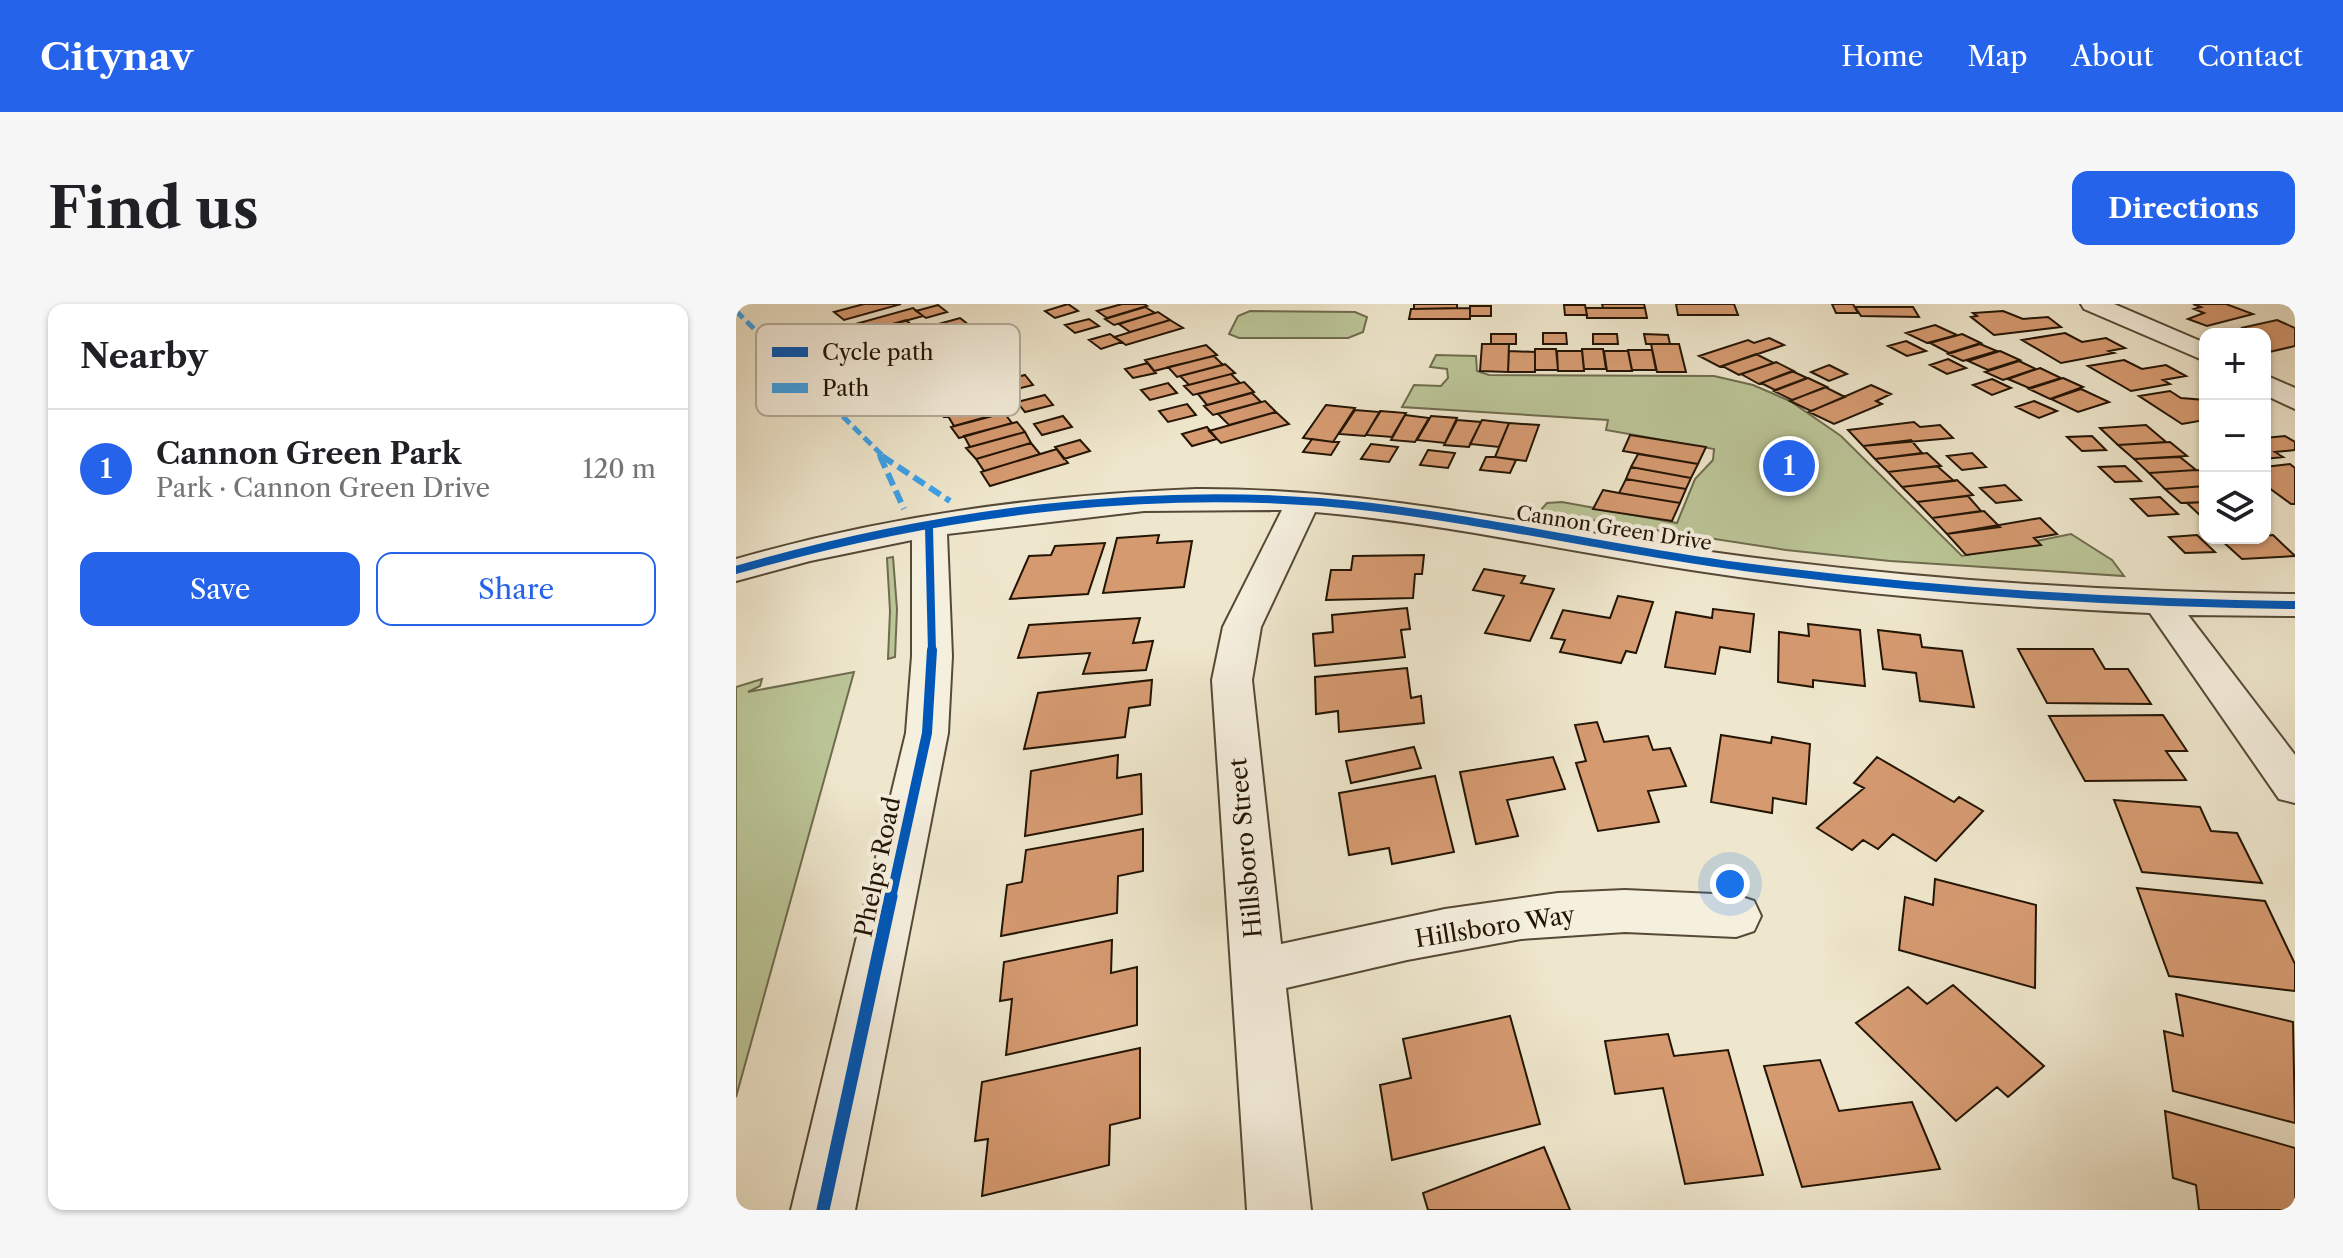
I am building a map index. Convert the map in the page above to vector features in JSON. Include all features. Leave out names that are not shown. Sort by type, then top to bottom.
[{"type":"street","points":[[2093,304],[2199,350]]},
{"type":"street","points":[[2271,386],[2295,400]]},
{"type":"street","name":"Cannon Green Drive","points":[[736,570],[813,547],[1052,508],[1146,500],[1303,501],[1431,515],[1744,568],[2163,604],[2295,605]]},
{"type":"street","name":"Hillsboro Street","points":[[1279,1210],[1233,666],[1242,627],[1303,501]]},
{"type":"street","name":"Phelps Road","points":[[823,1210],[927,733],[933,679],[934,613],[929,527]]},
{"type":"street","points":[[2163,604],[2181,634],[2295,787]]},
{"type":"street","name":"Hillsboro Way","points":[[1257,973],[1506,921],[1559,914],[1642,911],[1736,916]]},
{"type":"green space","points":[[1250,311],[1355,312],[1367,317],[1363,332],[1348,338],[1239,338],[1229,334],[1238,316]]},
{"type":"green space","points":[[1436,355],[1476,356],[1477,371],[1489,375],[1714,376],[1753,385],[1790,401],[1841,436],[1962,556],[2071,534],[2112,560],[2124,576],[1890,561],[1786,550],[1539,512],[1547,503],[1562,502],[1677,523],[1695,479],[1713,460],[1714,449],[1606,430],[1608,420],[1402,407],[1414,385],[1441,386],[1448,378],[1447,369],[1430,367]]},
{"type":"green space","points":[[893,557],[897,609],[895,657],[888,659],[890,611],[887,558]]},
{"type":"green space","points":[[854,672],[736,1097],[736,687],[762,679],[760,686],[748,692]]},
{"type":"building","points":[[864,304],[901,304],[844,320],[834,312]]},
{"type":"building","points":[[1068,304],[1078,311],[1055,318],[1045,311]]},
{"type":"building","points":[[1122,304],[1147,306],[1107,318],[1097,311]]},
{"type":"building","points":[[1414,304],[1457,304],[1457,308],[1414,309]]},
{"type":"building","points":[[1602,304],[1644,304],[1645,308],[1603,308]]},
{"type":"building","points":[[1676,304],[1734,304],[1738,315],[1678,315]]},
{"type":"building","points":[[1832,304],[1853,304],[1858,313],[1836,313]]},
{"type":"building","points":[[2193,304],[2226,304],[2253,314],[2207,326],[2188,319],[2204,313],[2194,309],[2201,307]]},
{"type":"building","points":[[938,305],[947,312],[926,318],[916,311]]},
{"type":"building","points":[[1564,305],[1585,305],[1587,315],[1565,315]]},
{"type":"building","points":[[1470,306],[1491,306],[1491,316],[1470,316]]},
{"type":"building","points":[[1145,307],[1155,313],[1114,325],[1105,319]]},
{"type":"building","points":[[1855,307],[1913,307],[1919,317],[1861,316]]},
{"type":"building","points":[[913,308],[923,316],[894,324],[856,324]]},
{"type":"building","points":[[1470,308],[1470,319],[1409,319],[1411,309]]},
{"type":"building","points":[[1586,308],[1645,308],[1647,318],[1587,318]]},
{"type":"building","points":[[2003,311],[2023,319],[2048,317],[2061,327],[1994,335],[1971,317],[1977,316],[1973,313]]},
{"type":"building","points":[[1158,312],[1170,320],[1130,332],[1119,324]]},
{"type":"building","points":[[960,318],[968,324],[939,324]]},
{"type":"building","points":[[1089,319],[1099,326],[1075,333],[1065,325]]},
{"type":"building","points":[[1170,320],[1183,328],[1126,345],[1114,337]]},
{"type":"building","points":[[2277,320],[2295,328],[2295,346],[2271,352],[2271,328],[2241,328]]},
{"type":"building","points":[[1935,325],[1957,335],[1927,343],[1906,333]]},
{"type":"building","points":[[1543,333],[1566,333],[1567,344],[1543,344]]},
{"type":"building","points":[[2065,333],[2082,342],[2106,338],[2125,348],[2061,363],[2022,340]]},
{"type":"building","points":[[1110,334],[1122,342],[1101,349],[1089,340]]},
{"type":"building","points":[[1491,334],[1516,334],[1516,344],[1491,344]]},
{"type":"building","points":[[1593,334],[1617,334],[1618,344],[1593,344]]},
{"type":"building","points":[[1644,334],[1668,335],[1670,344],[1646,344]]},
{"type":"building","points":[[1962,334],[1981,343],[1949,353],[1930,343]]},
{"type":"building","points":[[1769,338],[1784,345],[1720,367],[1699,356],[1748,340],[1754,343]]},
{"type":"building","points":[[1906,341],[1926,351],[1907,356],[1888,346]]},
{"type":"building","points":[[1482,344],[1509,344],[1508,372],[1480,371]]},
{"type":"building","points":[[1651,344],[1679,344],[1686,372],[1657,372]]},
{"type":"building","points":[[1980,344],[1997,351],[1963,361],[1948,354]]},
{"type":"building","points":[[1206,345],[1217,355],[1154,371],[1145,360]]},
{"type":"building","points":[[1535,349],[1556,349],[1558,370],[1535,370]]},
{"type":"building","points":[[1582,349],[1603,349],[1606,369],[1584,369]]},
{"type":"building","points":[[1628,350],[1652,350],[1656,370],[1632,370]]},
{"type":"building","points":[[1509,351],[1535,352],[1535,372],[1508,372]]},
{"type":"building","points":[[1557,351],[1582,351],[1584,371],[1558,371]]},
{"type":"building","points":[[1604,351],[1628,351],[1632,371],[1607,371]]},
{"type":"building","points":[[2000,351],[2020,360],[1988,370],[1968,361]]},
{"type":"building","points":[[1756,354],[1774,363],[1739,375],[1722,366]]},
{"type":"building","points":[[1214,356],[1223,365],[1177,377],[1168,367]]},
{"type":"building","points":[[1948,359],[1966,368],[1947,374],[1930,365]]},
{"type":"building","points":[[2124,360],[2142,369],[2166,365],[2186,376],[2163,380],[2170,384],[2131,391],[2088,366]]},
{"type":"building","points":[[2019,361],[2036,369],[2003,380],[1985,372]]},
{"type":"building","points":[[1776,362],[1794,371],[1759,384],[1741,374]]},
{"type":"building","points":[[1148,363],[1156,373],[1133,378],[1125,369]]},
{"type":"building","points":[[1225,364],[1235,373],[1189,385],[1180,376]]},
{"type":"building","points":[[1829,365],[1847,374],[1829,381],[1811,372]]},
{"type":"building","points":[[2040,368],[2061,378],[2029,388],[2008,379]]},
{"type":"building","points":[[1792,371],[1807,378],[1775,390],[1761,383]]},
{"type":"building","points":[[1231,374],[1240,383],[1193,395],[1184,386]]},
{"type":"building","points":[[1025,375],[1033,385],[1020,388],[1020,376]]},
{"type":"building","points":[[1808,378],[1827,387],[1792,400],[1774,391]]},
{"type":"building","points":[[2063,378],[2083,387],[2050,399],[2029,389]]},
{"type":"building","points":[[1992,379],[2011,388],[1992,395],[1973,385]]},
{"type":"building","points":[[1244,382],[1254,392],[1207,405],[1198,394]]},
{"type":"building","points":[[1168,383],[1177,393],[1150,400],[1141,390]]},
{"type":"building","points":[[1871,385],[1891,394],[1876,401],[1882,404],[1834,424],[1809,412]]},
{"type":"building","points":[[1825,387],[1845,397],[1811,411],[1790,401]]},
{"type":"building","points":[[2081,389],[2109,402],[2078,412],[2051,399]]},
{"type":"building","points":[[2170,391],[2181,398],[2199,400],[2199,421],[2182,424],[2139,396]]},
{"type":"building","points":[[1252,393],[1261,402],[1213,415],[1204,406]]},
{"type":"building","points":[[1045,395],[1053,405],[1025,412],[1020,401]]},
{"type":"building","points":[[1265,401],[1276,412],[1229,425],[1218,414]]},
{"type":"building","points":[[2034,401],[2057,411],[2039,418],[2016,407]]},
{"type":"building","points":[[1187,404],[1196,415],[1168,422],[1159,411]]},
{"type":"building","points":[[1326,405],[1355,408],[1333,442],[1303,438]]},
{"type":"building","points":[[1355,410],[1380,412],[1365,436],[1339,434]]},
{"type":"building","points":[[1380,411],[1406,413],[1392,437],[1366,435]]},
{"type":"building","points":[[1276,412],[1289,424],[1221,443],[1209,431]]},
{"type":"building","points":[[1405,415],[1429,418],[1415,442],[1391,440]]},
{"type":"building","points":[[948,416],[990,416],[954,426]]},
{"type":"building","points":[[993,416],[1006,416],[1012,423],[959,438],[951,427]]},
{"type":"building","points":[[1063,416],[1072,427],[1042,435],[1034,424]]},
{"type":"building","points":[[1431,416],[1457,418],[1445,443],[1417,440]]},
{"type":"building","points":[[1457,420],[1481,422],[1469,447],[1444,445]]},
{"type":"building","points":[[1482,420],[1509,423],[1499,447],[1470,444]]},
{"type":"building","points":[[1017,422],[1025,432],[970,447],[964,436]]},
{"type":"building","points":[[1914,422],[1920,427],[1940,425],[1953,438],[1863,446],[1848,430]]},
{"type":"building","points":[[1509,423],[1539,425],[1526,461],[1495,457]]},
{"type":"building","points":[[2146,425],[2166,442],[2118,445],[2100,428]]},
{"type":"building","points":[[1207,427],[1217,439],[1192,446],[1182,434]]},
{"type":"building","points":[[1025,432],[1031,443],[976,459],[966,448]]},
{"type":"building","points":[[1630,435],[1706,447],[1698,464],[1623,451]]},
{"type":"building","points":[[2092,436],[2106,450],[2082,451],[2067,437]]},
{"type":"building","points":[[2285,436],[2295,442],[2295,450],[2275,452],[2283,457],[2271,458],[2271,437]]},
{"type":"building","points":[[1312,439],[1339,442],[1331,455],[1303,452]]},
{"type":"building","points":[[1080,440],[1090,451],[1064,459],[1055,447]]},
{"type":"building","points":[[1911,440],[1922,453],[1875,459],[1863,446]]},
{"type":"building","points":[[2170,442],[2187,456],[2134,459],[2118,445]]},
{"type":"building","points":[[1031,443],[1040,454],[984,471],[976,459]]},
{"type":"building","points":[[1371,444],[1398,447],[1389,462],[1361,459]]},
{"type":"building","points":[[1057,449],[1068,463],[990,486],[981,472]]},
{"type":"building","points":[[1428,450],[1455,453],[1448,468],[1420,465]]},
{"type":"building","points":[[1927,453],[1941,466],[1888,472],[1875,459]]},
{"type":"building","points":[[1972,453],[1986,467],[1962,470],[1947,456]]},
{"type":"building","points":[[1638,454],[1698,464],[1691,478],[1631,467]]},
{"type":"building","points":[[1486,457],[1516,460],[1510,473],[1480,470]]},
{"type":"building","points":[[2180,457],[2196,470],[2149,473],[2134,459]]},
{"type":"building","points":[[2290,464],[2295,468],[2295,504],[2271,489],[2271,466]]},
{"type":"building","points":[[1937,466],[1954,481],[1902,487],[1888,472]]},
{"type":"building","points":[[2125,466],[2141,481],[2115,482],[2099,467]]},
{"type":"building","points":[[1631,467],[1691,478],[1686,489],[1626,479]]},
{"type":"building","points":[[2199,470],[2199,486],[2165,489],[2149,473]]},
{"type":"building","points":[[1626,479],[1686,489],[1680,503],[1619,493]]},
{"type":"building","points":[[1957,480],[1973,495],[1917,502],[1902,487]]},
{"type":"building","points":[[2005,485],[2021,500],[1996,503],[1980,488]]},
{"type":"building","points":[[2199,486],[2199,502],[2181,503],[2165,489]]},
{"type":"building","points":[[1603,490],[1680,503],[1672,521],[1593,509]]},
{"type":"building","points":[[1968,496],[1981,511],[1932,518],[1917,502]]},
{"type":"building","points":[[2160,497],[2178,514],[2148,516],[2131,499]]},
{"type":"building","points":[[2199,502],[2199,514],[2187,503]]},
{"type":"building","points":[[1984,511],[2000,527],[1947,534],[1932,518]]},
{"type":"building","points":[[2040,518],[2057,534],[2034,538],[2041,545],[1966,555],[1947,534]]},
{"type":"building","points":[[1159,535],[1157,543],[1192,541],[1184,587],[1103,593],[1117,538]]},
{"type":"building","points":[[2197,535],[2199,544],[2207,544],[2215,552],[2185,553],[2169,537]]},
{"type":"building","points":[[2271,535],[2295,556],[2242,559],[2226,544],[2271,544]]},
{"type":"building","points":[[1105,543],[1088,594],[1010,599],[1029,556],[1051,555],[1055,546]]},
{"type":"building","points":[[1424,555],[1422,574],[1415,574],[1413,598],[1326,600],[1331,570],[1351,570],[1353,556]]},
{"type":"building","points":[[1484,569],[1525,576],[1521,583],[1554,589],[1530,641],[1485,633],[1504,596],[1473,590]]},
{"type":"building","points":[[1618,596],[1653,602],[1636,653],[1626,651],[1621,663],[1560,652],[1565,640],[1551,638],[1563,610],[1610,618]]},
{"type":"building","points":[[1407,608],[1410,629],[1401,630],[1405,657],[1315,666],[1313,634],[1333,632],[1332,615]]},
{"type":"building","points":[[1713,609],[1754,614],[1750,652],[1720,647],[1715,674],[1665,667],[1676,612],[1712,618]]},
{"type":"building","points":[[1140,618],[1133,643],[1153,641],[1146,670],[1083,674],[1090,653],[1018,658],[1029,625]]},
{"type":"building","points":[[1808,624],[1860,630],[1865,686],[1813,680],[1813,687],[1778,682],[1779,632],[1809,636]]},
{"type":"building","points":[[1878,630],[1920,635],[1922,647],[1962,651],[1974,707],[1920,701],[1916,673],[1883,669]]},
{"type":"building","points":[[2018,649],[2093,649],[2105,669],[2128,669],[2151,704],[2047,703]]},
{"type":"building","points":[[1407,668],[1411,698],[1421,696],[1424,723],[1339,732],[1338,711],[1316,714],[1315,677]]},
{"type":"building","points":[[1152,680],[1150,705],[1129,708],[1125,737],[1024,749],[1038,693]]},
{"type":"building","points":[[2163,715],[2187,751],[2166,751],[2186,780],[2085,781],[2049,716]]},
{"type":"building","points":[[1597,722],[1604,742],[1648,736],[1653,750],[1670,748],[1686,786],[1648,791],[1659,822],[1598,831],[1576,763],[1586,761],[1575,725]]},
{"type":"building","points":[[1721,735],[1771,743],[1772,737],[1810,744],[1806,804],[1773,798],[1772,813],[1711,802]]},
{"type":"building","points":[[1414,747],[1421,768],[1351,783],[1346,761]]},
{"type":"building","points":[[1118,755],[1117,778],[1141,774],[1142,814],[1025,836],[1031,771]]},
{"type":"building","points":[[1553,757],[1565,789],[1507,800],[1518,836],[1476,844],[1460,772]]},
{"type":"building","points":[[1877,757],[1954,802],[1959,797],[1983,811],[1936,861],[1893,834],[1878,849],[1863,840],[1852,850],[1817,828],[1864,788],[1854,783]]},
{"type":"building","points":[[1435,776],[1454,852],[1392,864],[1389,848],[1349,855],[1339,793]]},
{"type":"building","points":[[2114,800],[2200,807],[2211,831],[2237,833],[2262,883],[2142,872]]},
{"type":"building","points":[[1143,829],[1143,871],[1118,876],[1117,913],[1001,936],[1007,885],[1022,882],[1026,850]]},
{"type":"building","points":[[1935,879],[2036,905],[2035,988],[1899,950],[1905,897],[1933,905]]},
{"type":"building","points":[[2137,888],[2265,901],[2295,964],[2295,991],[2169,976]]},
{"type":"building","points":[[1112,940],[1111,973],[1137,967],[1137,1025],[1006,1055],[1012,999],[1000,1001],[1004,962]]},
{"type":"building","points":[[1953,985],[2044,1066],[2008,1097],[1997,1087],[1956,1121],[1856,1023],[1908,987],[1927,1004]]},
{"type":"building","points":[[2176,994],[2293,1022],[2295,1123],[2173,1091],[2164,1031],[2183,1036]]},
{"type":"building","points":[[1510,1016],[1540,1124],[1392,1160],[1380,1085],[1411,1078],[1403,1039]]},
{"type":"building","points":[[1668,1034],[1674,1056],[1728,1050],[1763,1175],[1685,1184],[1663,1088],[1615,1094],[1605,1041]]},
{"type":"building","points":[[1140,1048],[1140,1118],[1110,1125],[1109,1165],[982,1196],[988,1139],[975,1141],[982,1082]]},
{"type":"building","points":[[1820,1060],[1839,1111],[1912,1102],[1940,1169],[1802,1187],[1764,1066]]},
{"type":"building","points":[[2165,1111],[2295,1148],[2295,1210],[2199,1210],[2196,1185],[2173,1178]]},
{"type":"building","points":[[1544,1147],[1570,1210],[1428,1210],[1423,1193]]},
{"type":"marked path","points":[[736,311],[756,331]]},
{"type":"marked path","points":[[841,416],[878,453],[950,501]]},
{"type":"marked path","points":[[879,454],[904,509]]},
{"type":"cycle path","points":[[736,570],[835,545],[1040,510],[1144,501],[1249,499],[1402,511],[1694,560],[1881,583],[2088,599],[2295,605]]},
{"type":"cycle path","points":[[823,1210],[927,733],[932,656],[929,527]]},
{"type":"place","name":"Cannon Green Park","points":[[1789,466]]}]
